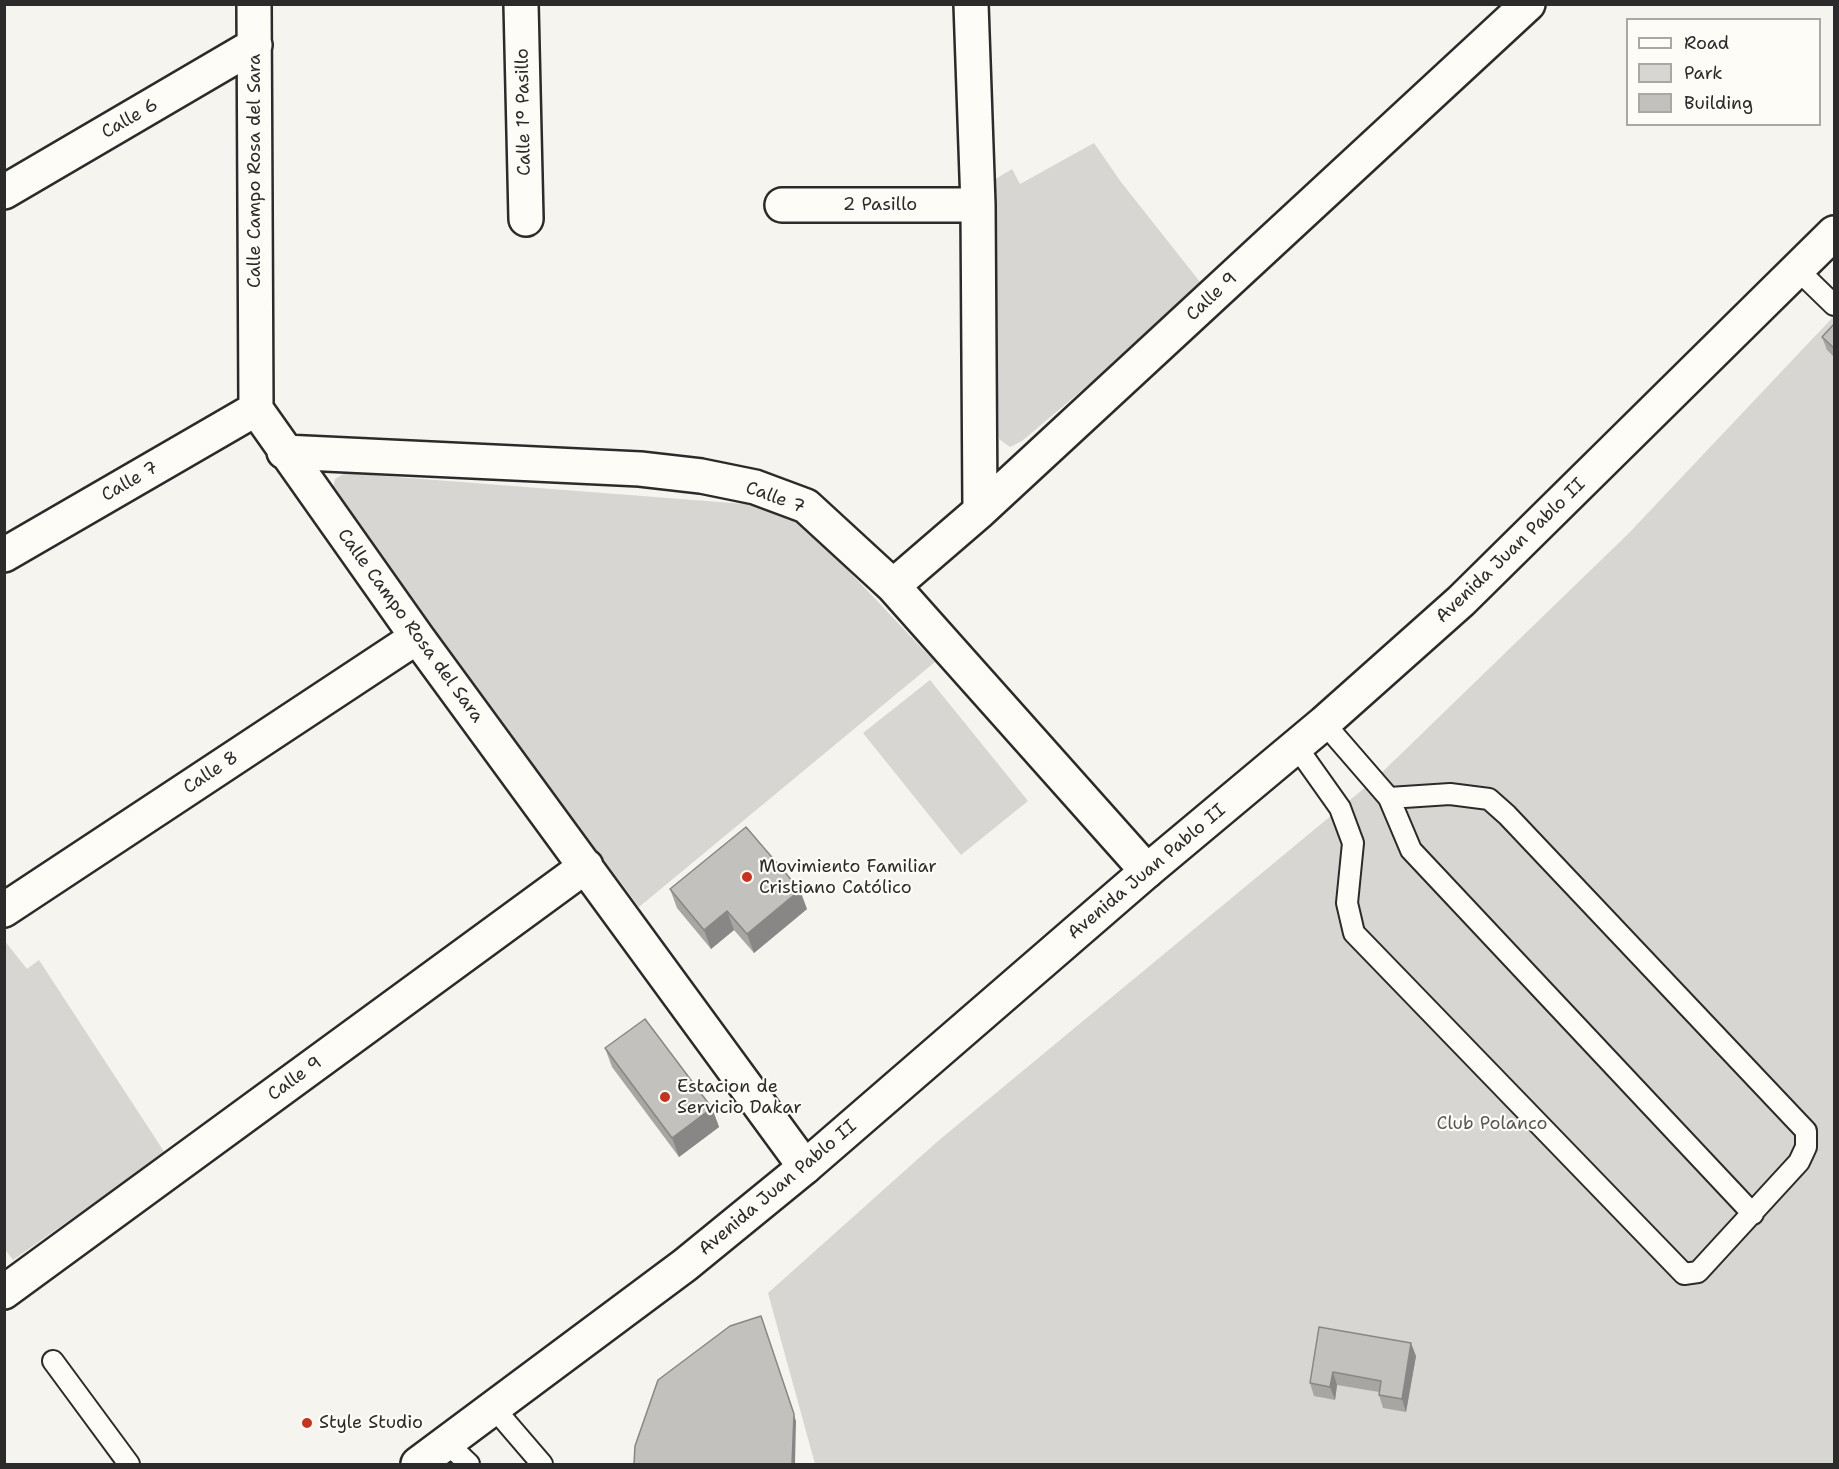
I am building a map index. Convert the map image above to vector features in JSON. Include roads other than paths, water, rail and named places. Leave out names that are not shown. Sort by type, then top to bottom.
[{"type":"street","name":"Calle Campo Rosa del Sara","points":[[254,4],[256,409],[284,453],[417,637],[806,1167]]},
{"type":"street","name":"Calle 1º Pasillo","points":[[521,4],[526,219]]},
{"type":"street","points":[[972,4],[978,205],[980,511]]},
{"type":"street","name":"Calle 9","points":[[893,586],[980,511],[1528,4]]},
{"type":"street","name":"Calle 6","points":[[4,192],[255,45]]},
{"type":"street","name":"2 Pasillo","points":[[782,205],[978,205]]},
{"type":"street","name":"Avenida Juan Pablo II","points":[[418,1464],[458,1454],[493,1407],[685,1265],[806,1167],[1147,871],[1324,723],[1461,601],[1799,271],[1834,233]]},
{"type":"street","name":"Calle 7","points":[[4,555],[256,409]]},
{"type":"street","name":"Calle 7","points":[[284,453],[640,469],[701,476],[755,488],[806,506],[893,586],[1147,871]]},
{"type":"street","name":"Calle 8","points":[[4,910],[417,637]]},
{"type":"street","name":"Calle 9","points":[[4,1292],[586,866]]},
{"type":"lane","points":[[1799,271],[1834,305]]},
{"type":"lane","points":[[1324,723],[1389,798],[1410,850],[1753,1214]]},
{"type":"lane","points":[[1296,746],[1340,808],[1353,843],[1347,903],[1354,933],[1684,1274],[1698,1272],[1799,1162],[1806,1147],[1806,1131],[1489,798],[1450,794],[1389,798]]},
{"type":"lane","points":[[53,1361],[129,1464]]},
{"type":"lane","points":[[493,1407],[542,1464]]},
{"type":"place","name":"Movimiento Familiar Cristiano Católico","points":[[747,877]]},
{"type":"place","name":"Estacion de Servicio Dakar","points":[[665,1097]]},
{"type":"place","name":"Style Studio","points":[[307,1423]]},
{"type":"park label","name":"Club Polanco","points":[[1492,1124]]}]
